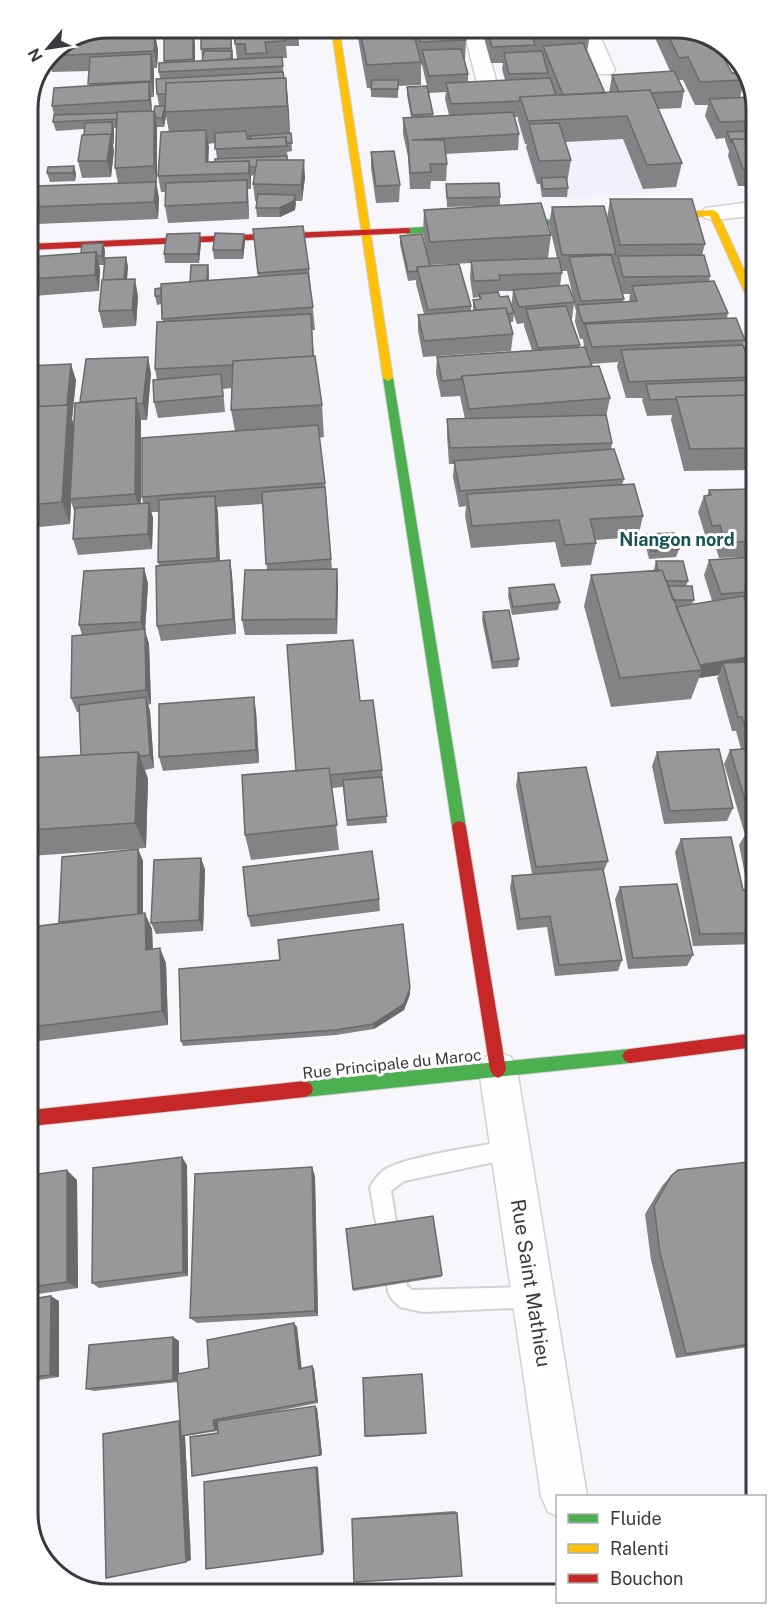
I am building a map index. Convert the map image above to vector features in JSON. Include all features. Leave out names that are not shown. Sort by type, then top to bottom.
[{"type":"street","points":[[337,38],[364,234],[498,1070]]},
{"type":"street","points":[[475,38],[488,87]]},
{"type":"street","points":[[592,38],[605,70]]},
{"type":"street","points":[[632,218],[746,210]]},
{"type":"street","points":[[713,213],[746,285]]},
{"type":"street","points":[[38,247],[364,234],[608,219]]},
{"type":"street","name":"Rue Principale du Maroc","points":[[38,1117],[498,1070],[746,1041]]},
{"type":"street","name":"Rue Saint Mathieu","points":[[498,1070],[564,1495]]},
{"type":"lane","points":[[511,1150],[402,1172],[390,1178],[380,1188],[398,1291],[407,1300],[423,1302],[533,1297]]},
{"type":"shaded area","points":[[647,111],[681,191],[539,200],[516,119]]},
{"type":"building","points":[[99,38],[155,38],[154,51],[78,55],[78,45]]},
{"type":"building","points":[[164,38],[193,38],[193,59],[164,61]]},
{"type":"building","points":[[201,38],[231,38],[231,48],[201,49]]},
{"type":"building","points":[[234,38],[285,38],[285,41],[265,42],[267,53],[246,54],[245,44],[235,44]]},
{"type":"building","points":[[361,38],[415,38],[421,62],[367,65]]},
{"type":"building","points":[[419,38],[465,38],[466,40],[420,42]]},
{"type":"building","points":[[490,38],[533,38],[535,45],[492,47]]},
{"type":"building","points":[[669,38],[698,41],[722,54],[732,73],[737,73],[741,80],[700,82],[688,57],[679,58]]},
{"type":"building","points":[[583,43],[605,93],[563,95],[543,46]]},
{"type":"building","points":[[461,49],[468,74],[429,76],[422,50]]},
{"type":"building","points":[[204,51],[232,51],[231,59],[202,61]]},
{"type":"building","points":[[542,51],[548,73],[509,74],[504,53]]},
{"type":"building","points":[[151,54],[151,81],[88,84],[90,57]]},
{"type":"building","points":[[282,57],[283,66],[159,72],[159,63]]},
{"type":"building","points":[[674,71],[684,91],[619,92],[612,75]]},
{"type":"building","points":[[283,72],[284,78],[166,83],[166,94],[157,94],[156,79]]},
{"type":"building","points":[[286,78],[287,106],[165,112],[166,83]]},
{"type":"building","points":[[550,78],[556,95],[520,97],[519,101],[451,104],[446,83]]},
{"type":"building","points":[[372,80],[398,80],[398,89],[371,89]]},
{"type":"building","points":[[149,82],[149,100],[52,106],[54,88]]},
{"type":"building","points":[[427,86],[433,114],[412,115],[407,87]]},
{"type":"building","points":[[650,90],[682,163],[647,165],[627,116],[528,121],[520,97]]},
{"type":"building","points":[[745,97],[746,121],[720,122],[709,99]]},
{"type":"building","points":[[155,106],[165,106],[162,118],[156,118]]},
{"type":"building","points":[[154,111],[154,166],[115,168],[117,112]]},
{"type":"building","points":[[513,112],[519,134],[412,140],[444,140],[447,164],[430,164],[431,172],[410,173],[408,141],[403,118]]},
{"type":"building","points":[[117,113],[117,119],[53,122],[54,115]]},
{"type":"building","points":[[112,122],[112,137],[111,134],[84,135],[85,123]]},
{"type":"building","points":[[559,123],[571,160],[539,161],[529,124]]},
{"type":"building","points":[[206,130],[206,162],[249,161],[249,173],[158,176],[161,132]]},
{"type":"building","points":[[246,131],[247,139],[286,137],[287,146],[215,149],[215,133]]},
{"type":"building","points":[[746,131],[746,139],[732,139],[731,142],[727,132]]},
{"type":"building","points":[[291,133],[292,143],[286,143],[286,137],[251,139],[250,136]]},
{"type":"building","points":[[111,134],[107,161],[78,161],[82,135]]},
{"type":"building","points":[[732,139],[746,139],[746,169],[743,169]]},
{"type":"building","points":[[394,151],[400,185],[376,186],[371,152]]},
{"type":"building","points":[[287,156],[287,160],[257,160],[256,167],[250,167],[249,161],[215,162],[215,159]]},
{"type":"building","points":[[257,160],[304,160],[301,185],[253,184]]},
{"type":"building","points":[[74,166],[73,173],[47,173],[48,167]]},
{"type":"building","points":[[566,177],[568,188],[543,189],[541,178]]},
{"type":"building","points":[[247,180],[247,202],[165,206],[166,183]]},
{"type":"building","points":[[156,182],[154,202],[38,207],[38,186]]},
{"type":"building","points":[[499,183],[500,197],[447,198],[446,184]]},
{"type":"building","points":[[258,194],[295,195],[294,201],[279,208],[256,208]]},
{"type":"building","points":[[610,199],[692,199],[705,244],[620,245]]},
{"type":"building","points":[[541,203],[551,235],[430,242],[424,210]]},
{"type":"building","points":[[604,206],[616,254],[562,255],[552,207]]},
{"type":"building","points":[[303,226],[309,269],[258,273],[253,229]]},
{"type":"building","points":[[200,233],[198,254],[164,254],[167,234]]},
{"type":"building","points":[[215,233],[244,234],[242,250],[213,250]]},
{"type":"building","points":[[422,234],[430,266],[417,267],[417,271],[408,272],[400,236]]},
{"type":"building","points":[[103,243],[102,256],[97,256],[96,252],[81,253],[82,244]]},
{"type":"building","points":[[96,252],[95,275],[38,278],[38,256]]},
{"type":"building","points":[[611,255],[624,299],[581,301],[569,257]]},
{"type":"building","points":[[704,255],[710,276],[623,277],[618,256]]},
{"type":"building","points":[[126,257],[124,279],[103,280],[105,258]]},
{"type":"building","points":[[559,258],[562,273],[499,275],[500,280],[474,281],[471,261]]},
{"type":"building","points":[[459,264],[471,306],[428,310],[417,267]]},
{"type":"building","points":[[191,265],[208,265],[207,280],[190,282]]},
{"type":"building","points":[[308,273],[313,307],[162,319],[161,284]]},
{"type":"building","points":[[135,279],[132,310],[99,311],[102,280]]},
{"type":"building","points":[[714,281],[728,313],[583,323],[577,305],[637,301],[632,286]]},
{"type":"building","points":[[568,285],[575,302],[519,307],[513,290]]},
{"type":"building","points":[[161,288],[161,296],[155,296],[155,289]]},
{"type":"building","points":[[498,292],[500,297],[508,296],[514,313],[507,314],[506,308],[476,310],[473,300],[481,299],[479,294]]},
{"type":"building","points":[[566,306],[580,345],[538,348],[526,309]]},
{"type":"building","points":[[506,308],[513,334],[424,341],[418,315]]},
{"type":"building","points":[[311,314],[313,356],[233,361],[233,365],[155,369],[157,322]]},
{"type":"building","points":[[736,318],[745,340],[592,347],[585,324]]},
{"type":"building","points":[[743,345],[746,353],[746,377],[629,382],[621,350]]},
{"type":"building","points":[[585,347],[592,366],[462,376],[461,379],[442,381],[437,357]]},
{"type":"building","points":[[315,356],[322,405],[231,410],[233,361]]},
{"type":"building","points":[[148,357],[143,403],[137,404],[136,398],[80,402],[86,359]]},
{"type":"building","points":[[71,364],[67,405],[38,406],[38,366]]},
{"type":"building","points":[[599,366],[610,398],[469,409],[462,376]]},
{"type":"building","points":[[221,374],[223,396],[154,402],[153,380]]},
{"type":"building","points":[[746,380],[746,395],[650,400],[646,384]]},
{"type":"building","points":[[746,395],[746,448],[690,449],[676,397]]},
{"type":"building","points":[[136,398],[135,494],[70,499],[75,403]]},
{"type":"building","points":[[68,405],[62,502],[38,504],[38,406]]},
{"type":"building","points":[[606,415],[612,443],[450,448],[447,419]]},
{"type":"building","points":[[318,425],[325,483],[142,497],[142,438]]},
{"type":"building","points":[[614,449],[624,479],[460,491],[454,461]]},
{"type":"building","points":[[634,484],[643,516],[590,519],[596,543],[565,545],[559,520],[472,526],[467,494]]},
{"type":"building","points":[[325,487],[331,559],[266,564],[262,492]]},
{"type":"building","points":[[746,489],[746,542],[725,543],[720,525],[712,526],[704,496],[711,495],[709,490]]},
{"type":"building","points":[[215,496],[217,558],[158,562],[159,500]]},
{"type":"building","points":[[149,503],[148,534],[73,539],[75,508]]},
{"type":"building","points":[[674,533],[679,549],[651,551],[647,534]]},
{"type":"building","points":[[746,557],[746,592],[721,594],[709,560]]},
{"type":"building","points":[[230,560],[233,619],[157,626],[156,566]]},
{"type":"building","points":[[656,561],[683,561],[688,581],[666,581],[662,570],[658,571]]},
{"type":"building","points":[[144,568],[141,622],[79,625],[84,571]]},
{"type":"building","points":[[337,569],[336,619],[242,620],[245,570]]},
{"type":"building","points":[[662,570],[702,670],[620,678],[591,575]]},
{"type":"building","points":[[554,584],[560,602],[513,607],[509,588]]},
{"type":"building","points":[[668,586],[692,586],[694,600],[673,600]]},
{"type":"building","points":[[743,596],[746,602],[746,657],[700,665],[676,607]]},
{"type":"building","points":[[509,610],[519,659],[493,662],[483,612]]},
{"type":"building","points":[[145,629],[146,690],[71,698],[72,636]]},
{"type":"building","points":[[353,640],[360,701],[373,700],[382,770],[330,775],[329,768],[296,771],[287,645]]},
{"type":"building","points":[[746,662],[746,730],[742,717],[738,717],[723,663]]},
{"type":"building","points":[[146,697],[150,755],[140,756],[138,752],[81,755],[79,705]]},
{"type":"building","points":[[254,697],[256,750],[159,757],[159,704]]},
{"type":"building","points":[[719,749],[733,808],[670,811],[657,752]]},
{"type":"building","points":[[746,749],[746,803],[730,750]]},
{"type":"building","points":[[138,752],[135,823],[38,829],[38,758]]},
{"type":"building","points":[[586,767],[608,861],[536,867],[518,773]]},
{"type":"building","points":[[329,768],[337,825],[245,835],[242,775]]},
{"type":"building","points":[[382,777],[387,816],[347,820],[343,780]]},
{"type":"building","points":[[731,837],[743,890],[746,890],[746,933],[700,934],[681,839]]},
{"type":"building","points":[[138,849],[138,914],[59,922],[62,857]]},
{"type":"building","points":[[372,851],[379,899],[248,916],[243,867]]},
{"type":"building","points":[[201,858],[199,920],[151,923],[154,860]]},
{"type":"building","points":[[603,869],[622,960],[559,965],[550,916],[520,919],[512,876]]},
{"type":"building","points":[[677,884],[693,955],[633,958],[620,887]]},
{"type":"building","points":[[145,913],[146,950],[160,948],[162,1011],[38,1026],[38,926]]},
{"type":"building","points":[[403,924],[410,988],[404,1004],[373,1024],[336,1030],[181,1041],[179,969],[280,960],[278,940]]},
{"type":"building","points":[[182,1157],[183,1272],[92,1283],[93,1168]]},
{"type":"building","points":[[746,1162],[746,1345],[686,1354],[660,1253],[654,1206],[671,1176],[678,1170]]},
{"type":"building","points":[[312,1167],[315,1311],[190,1318],[195,1174]]},
{"type":"building","points":[[67,1170],[67,1282],[38,1286],[38,1174]]},
{"type":"building","points":[[433,1216],[442,1275],[353,1289],[346,1229]]},
{"type":"building","points":[[51,1296],[50,1375],[38,1376],[38,1298]]},
{"type":"building","points":[[294,1323],[299,1369],[312,1366],[316,1401],[213,1420],[215,1430],[181,1436],[177,1374],[209,1368],[207,1340]]},
{"type":"building","points":[[173,1337],[173,1380],[86,1389],[89,1345]]},
{"type":"building","points":[[422,1374],[426,1433],[365,1436],[363,1378]]},
{"type":"building","points":[[315,1406],[320,1455],[192,1476],[190,1437],[218,1433],[217,1421]]},
{"type":"building","points":[[179,1421],[186,1562],[106,1578],[103,1434]]},
{"type":"building","points":[[316,1467],[322,1554],[206,1569],[204,1482]]},
{"type":"building","points":[[457,1513],[462,1576],[354,1582],[352,1519]]},
{"type":"traffic: fast","points":[[407,231],[596,220]]},
{"type":"traffic: fast","points":[[388,378],[459,827]]},
{"type":"traffic: fast","points":[[305,1089],[630,1056]]},
{"type":"traffic: slow","points":[[337,38],[388,378]]},
{"type":"traffic: slow","points":[[650,217],[713,213],[746,285]]},
{"type":"traffic: jam","points":[[38,247],[407,231]]},
{"type":"traffic: jam","points":[[459,827],[498,1070]]},
{"type":"traffic: jam","points":[[630,1056],[746,1041]]},
{"type":"traffic: jam","points":[[38,1117],[305,1089]]},
{"type":"district","name":"Niangon nord","points":[[677,539]]}]
